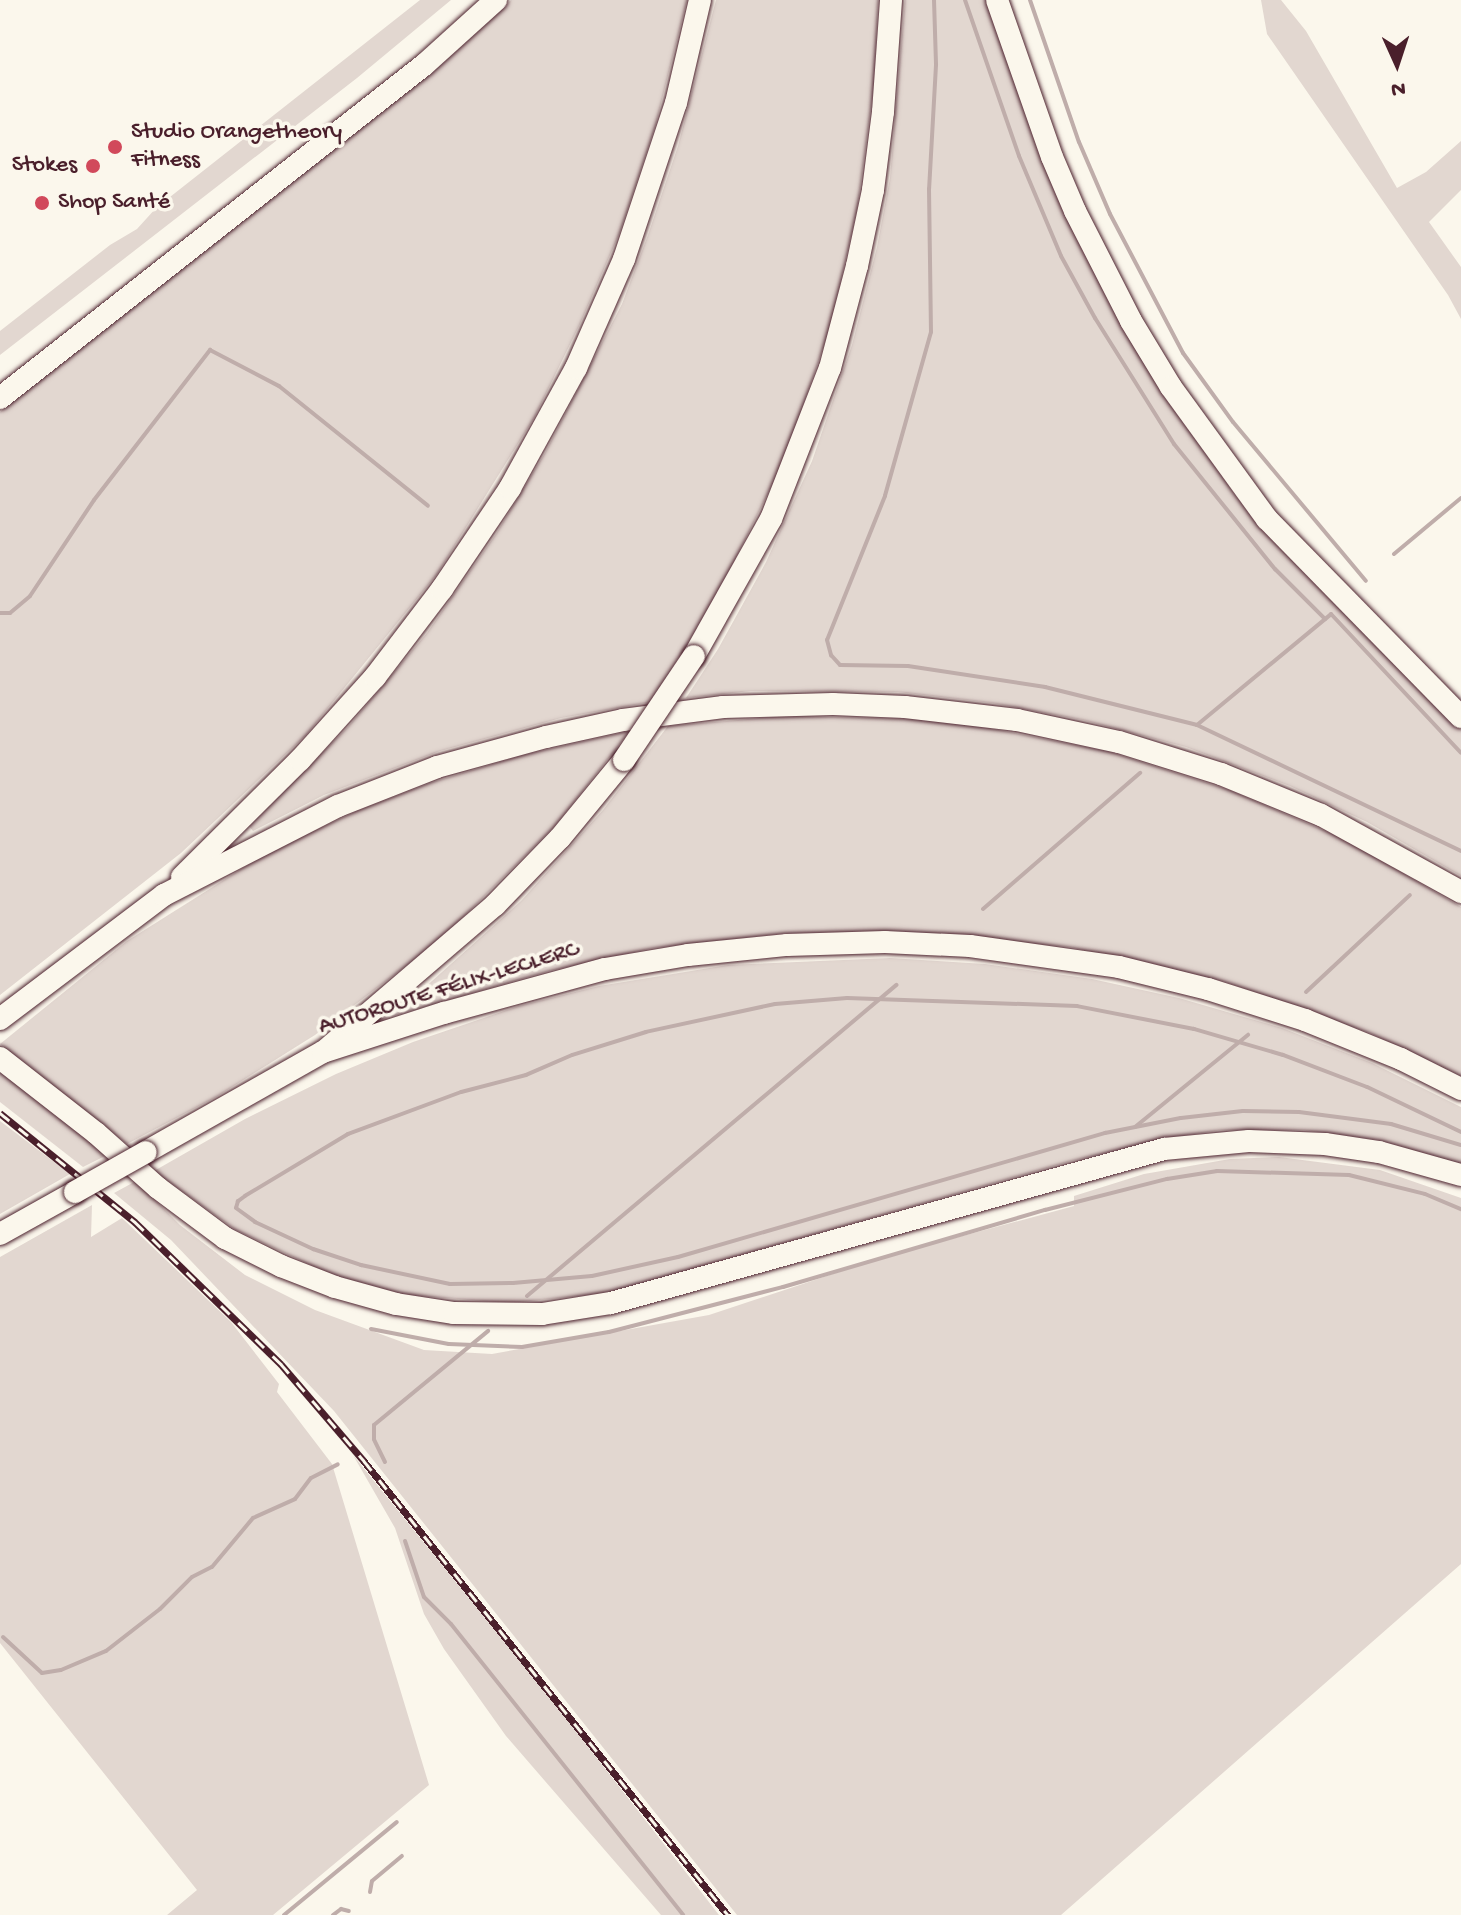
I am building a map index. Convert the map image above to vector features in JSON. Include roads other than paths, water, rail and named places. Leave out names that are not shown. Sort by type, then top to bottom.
[{"type":"highway","points":[[0,398],[411,74],[496,0]]},
{"type":"highway","points":[[0,1019],[164,895],[293,768],[375,677],[442,589],[510,488],[570,380],[624,259],[676,103],[700,0]]},
{"type":"highway","points":[[323,1052],[495,905],[560,838],[624,760],[694,656],[739,581],[771,519],[830,368],[857,266],[873,190],[885,96],[891,0]]},
{"type":"highway","points":[[997,0],[1042,131],[1075,211],[1131,321],[1171,387],[1267,519],[1461,717]]},
{"type":"highway","points":[[164,895],[326,811],[466,758],[558,734],[651,716],[723,707],[804,704],[905,707],[990,716],[1069,730],[1158,753],[1321,815],[1406,859],[1461,892]]},
{"type":"highway","name":"AUTOROUTE FÉLIX-LECLERC","points":[[0,1234],[323,1052],[493,997],[605,969],[688,955],[787,945],[910,943],[1019,951],[1164,977],[1305,1020],[1401,1059],[1461,1089]]},
{"type":"highway","points":[[0,1058],[85,1124],[158,1188],[225,1238],[281,1266],[335,1287],[396,1304],[454,1313],[542,1314],[611,1303],[1164,1149],[1249,1141],[1314,1143],[1379,1152],[1461,1175]]},
{"type":"waterway","points":[[934,0],[936,65],[929,189],[931,332],[885,496],[827,640],[831,655],[840,665],[908,666],[1045,687],[1197,725],[1461,851]]},
{"type":"waterway","points":[[965,0],[1019,156],[1061,256],[1095,318],[1174,444],[1275,569],[1325,619]]},
{"type":"waterway","points":[[1030,0],[1079,142],[1110,214],[1183,353],[1233,422],[1366,581]]},
{"type":"waterway","points":[[0,613],[10,613],[30,596],[94,500],[210,350],[279,386],[428,506]]},
{"type":"waterway","points":[[1394,554],[1461,498]]},
{"type":"waterway","points":[[1197,725],[1331,614],[1461,753]]},
{"type":"waterway","points":[[983,909],[1140,773]]},
{"type":"waterway","points":[[1306,992],[1410,895]]},
{"type":"waterway","points":[[527,1296],[896,985]]},
{"type":"waterway","points":[[1461,1132],[1367,1087],[1283,1055],[1194,1029],[1077,1006],[847,998],[775,1004],[646,1032],[572,1055],[526,1075],[461,1092],[348,1134],[245,1196],[238,1201],[236,1208],[255,1222],[313,1249],[361,1265],[450,1284],[513,1283],[592,1276],[678,1257],[1105,1133],[1181,1118],[1243,1111],[1299,1112],[1391,1124],[1461,1145]]},
{"type":"waterway","points":[[1135,1127],[1248,1035]]},
{"type":"waterway","points":[[371,1329],[449,1344],[522,1347],[609,1332],[783,1287],[1045,1210],[1167,1179],[1217,1171],[1349,1175],[1425,1194],[1461,1209]]},
{"type":"waterway","points":[[385,1462],[374,1439],[374,1425],[488,1331]]},
{"type":"waterway","points":[[3,1637],[42,1673],[61,1670],[106,1651],[160,1609],[192,1577],[212,1567],[253,1518],[295,1499],[311,1478],[338,1464]]},
{"type":"waterway","points":[[405,1541],[424,1597],[451,1624],[683,1915]]},
{"type":"waterway","points":[[284,1915],[397,1822]]},
{"type":"waterway","points":[[370,1892],[372,1881],[402,1856]]},
{"type":"waterway","points":[[333,1915],[341,1909],[349,1911]]},
{"type":"railway","points":[[0,1113],[135,1222],[281,1364],[364,1461],[728,1915]]},
{"type":"place","name":"Studio Orangetheory Fitness","points":[[115,147]]},
{"type":"place","name":"Stokes","points":[[93,166]]},
{"type":"place","name":"Shop Santé","points":[[42,203]]}]
